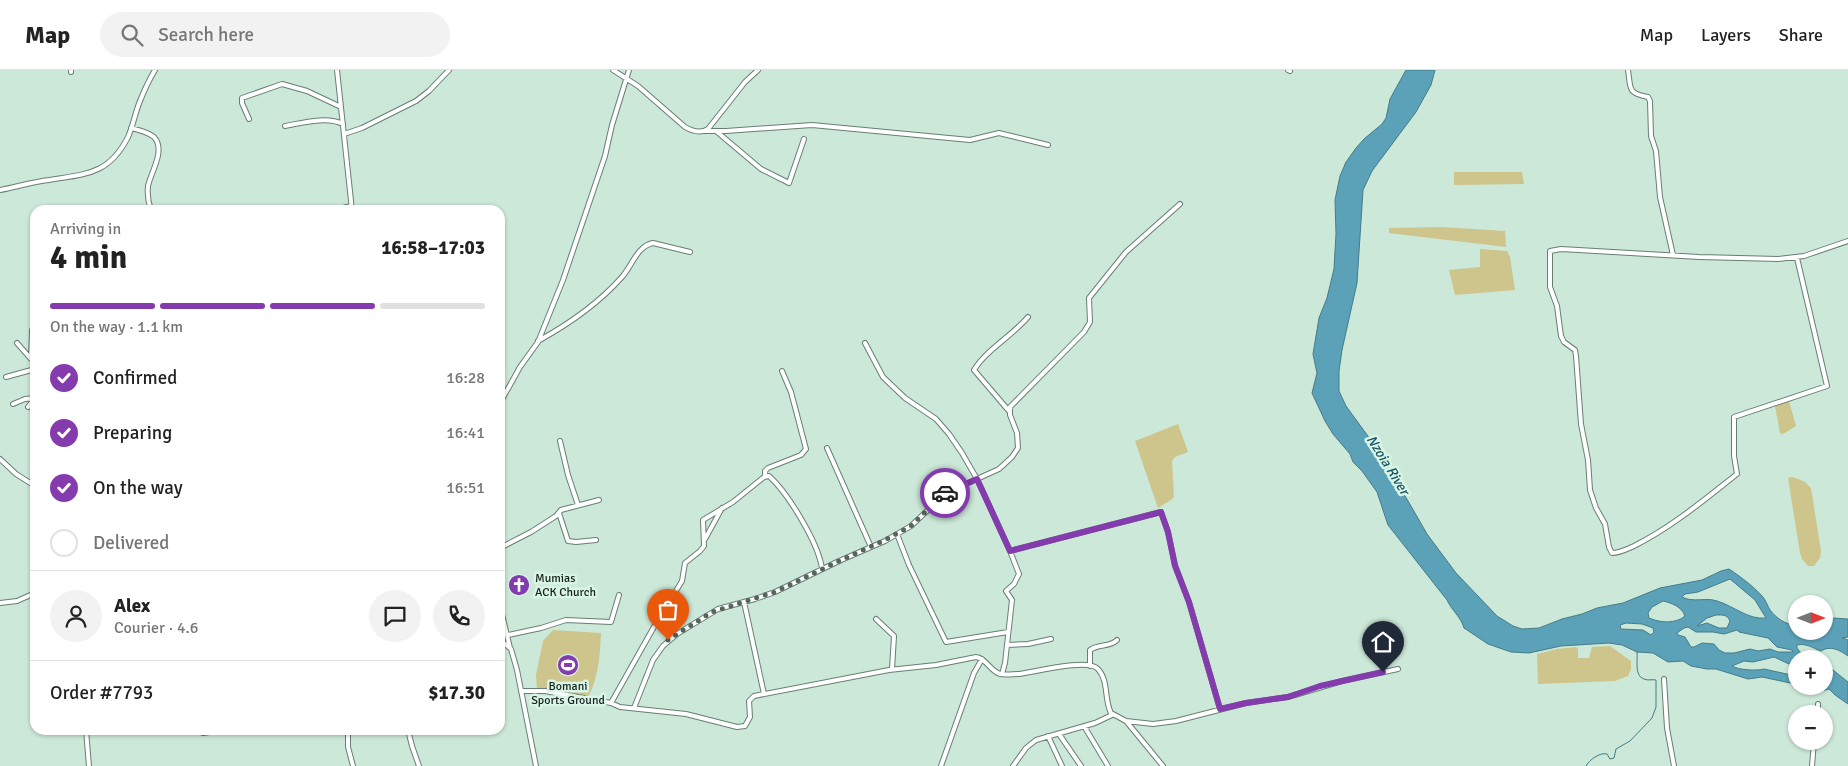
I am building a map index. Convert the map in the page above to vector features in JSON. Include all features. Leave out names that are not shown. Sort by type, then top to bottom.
[{"type":"street","points":[[0,190],[84,175],[107,165],[125,143],[132,128],[140,101],[154,70]]},
{"type":"street","points":[[337,70],[351,205]]},
{"type":"street","points":[[344,134],[362,128],[416,101],[429,92],[449,70]]},
{"type":"street","points":[[613,70],[627,78],[685,127],[696,132],[812,125],[970,140],[994,134],[1003,134],[1048,145]]},
{"type":"street","points":[[505,394],[538,341],[563,280],[602,164],[630,70]]},
{"type":"street","points":[[705,131],[720,115],[745,82],[758,70]]},
{"type":"street","points":[[1628,70],[1633,92],[1636,95],[1648,97],[1650,102],[1651,136],[1656,151],[1660,197],[1673,255]]},
{"type":"street","points":[[249,118],[242,103],[242,98],[282,84],[307,91],[341,107]]},
{"type":"street","points":[[285,126],[309,122],[337,122],[343,124]]},
{"type":"street","points":[[132,128],[152,136],[158,147],[158,157],[148,187],[149,205]]},
{"type":"street","points":[[716,131],[761,169],[788,183],[804,139]]},
{"type":"street","points":[[1009,411],[1012,404],[1087,328],[1090,320],[1089,298],[1093,291],[1126,252],[1180,204]]},
{"type":"street","points":[[1797,258],[1827,386],[1734,418],[1734,456],[1737,474],[1669,526],[1631,547],[1613,553],[1609,547],[1605,524],[1596,508],[1590,490],[1588,458],[1581,424],[1576,356],[1574,350],[1564,342],[1561,336],[1557,306],[1550,287],[1549,253],[1553,249],[1561,249],[1762,259],[1797,258],[1848,241]]},
{"type":"street","points":[[538,341],[588,309],[621,278],[638,253],[647,244],[653,243],[690,252]]},
{"type":"street","points":[[634,708],[653,660],[662,646],[677,634],[718,609],[775,592],[897,534],[911,526],[946,493],[999,469],[1016,452],[1018,440],[1009,411],[974,370],[1028,317]]},
{"type":"street","points":[[17,343],[30,358]]},
{"type":"street","points":[[865,343],[883,377],[905,398],[936,419],[950,434],[977,479],[1010,551],[1018,574],[1014,584],[1006,591],[1012,600],[1002,674]]},
{"type":"street","points":[[6,377],[30,370]]},
{"type":"street","points":[[705,540],[703,520],[739,497],[765,476],[766,469],[801,455],[806,449],[791,392],[782,371]]},
{"type":"street","points":[[13,404],[30,398]]},
{"type":"street","points":[[560,441],[578,505]]},
{"type":"street","points":[[827,448],[870,547]]},
{"type":"street","points":[[0,459],[16,474],[30,483]]},
{"type":"street","points":[[765,476],[768,476],[775,482],[795,510],[818,552],[822,569]]},
{"type":"street","points":[[505,545],[531,532],[559,513],[578,505],[599,500]]},
{"type":"street","points":[[610,703],[682,581],[685,563],[700,551],[722,508]]},
{"type":"street","points":[[1010,551],[1161,512],[1168,532],[1175,566],[1189,602],[1220,709]]},
{"type":"street","points":[[559,513],[568,541],[596,540]]},
{"type":"street","points":[[897,534],[909,565],[946,642],[1008,632]]},
{"type":"street","points":[[0,603],[17,601],[30,595]]},
{"type":"street","points":[[508,635],[566,620],[611,622],[619,595]]},
{"type":"street","points":[[744,602],[764,694]]},
{"type":"street","points":[[876,619],[894,636],[892,669]]},
{"type":"street","points":[[505,624],[517,670],[536,766]]},
{"type":"street","points":[[1007,646],[1051,639]]},
{"type":"street","points":[[1090,666],[1090,650],[1093,647],[1113,644],[1117,640]]},
{"type":"street","points":[[505,644],[510,648]]},
{"type":"street","points":[[521,691],[545,691],[610,703],[620,707],[668,714],[686,714],[737,727],[745,726],[750,716],[749,701],[751,698],[764,694],[892,669],[936,665],[973,657],[982,659],[994,671],[1002,674],[1025,673],[1068,666],[1090,666],[1098,669],[1101,674],[1106,688],[1109,710],[1112,715],[1126,721],[1153,724],[1246,703],[1288,697],[1328,684],[1398,669]]},
{"type":"street","points":[[941,766],[974,673],[982,659]]},
{"type":"street","points":[[1664,679],[1667,728],[1674,766]]},
{"type":"street","points":[[1013,766],[1032,743],[1112,715]]},
{"type":"street","points":[[1126,721],[1163,766]]},
{"type":"street","points":[[1084,726],[1108,766]]},
{"type":"street","points":[[1059,734],[1081,766]]},
{"type":"street","points":[[86,735],[89,766]]},
{"type":"street","points":[[348,735],[348,747],[353,766]]},
{"type":"street","points":[[409,735],[420,766]]},
{"type":"street","points":[[1048,736],[1062,766]]},
{"type":"street","points":[[1812,766],[1813,750]]},
{"type":"shaded area","points":[[1454,172],[1522,172],[1524,184],[1454,185]]},
{"type":"shaded area","points":[[1442,227],[1505,231],[1506,247],[1389,233],[1389,228]]},
{"type":"shaded area","points":[[1480,249],[1507,251],[1510,257],[1515,290],[1455,295],[1449,270],[1480,267]]},
{"type":"shaded area","points":[[1789,401],[1796,426],[1783,434],[1780,433],[1775,406]]},
{"type":"shaded area","points":[[1178,424],[1188,452],[1175,457],[1172,461],[1174,497],[1158,508],[1135,441]]},
{"type":"shaded area","points":[[1793,477],[1805,482],[1811,488],[1821,551],[1820,558],[1814,566],[1808,566],[1800,553],[1788,478]]},
{"type":"shaded area","name":"Bomani Sports Ground","points":[[553,630],[601,633],[596,678],[585,702],[537,691],[536,675],[543,641]]},
{"type":"shaded area","points":[[1610,646],[1631,661],[1631,669],[1628,676],[1615,681],[1538,684],[1537,654],[1576,647],[1578,649],[1578,658],[1589,658],[1592,647]]},
{"type":"water","points":[[1406,70],[1435,70],[1431,85],[1416,112],[1372,171],[1363,190],[1357,283],[1342,350],[1339,391],[1346,406],[1381,454],[1427,534],[1456,573],[1497,616],[1522,629],[1539,628],[1597,608],[1623,603],[1660,588],[1702,580],[1729,569],[1758,592],[1765,599],[1770,610],[1778,618],[1788,624],[1788,640],[1833,640],[1833,618],[1848,619],[1848,637],[1842,638],[1848,640],[1848,656],[1835,649],[1828,648],[1819,650],[1809,646],[1797,645],[1798,650],[1792,650],[1777,647],[1768,638],[1737,630],[1724,634],[1696,632],[1688,627],[1677,633],[1685,637],[1691,647],[1702,643],[1714,644],[1725,653],[1750,649],[1758,651],[1770,649],[1778,652],[1788,652],[1788,664],[1774,657],[1753,662],[1744,661],[1732,666],[1748,670],[1764,669],[1788,674],[1788,683],[1762,677],[1748,679],[1716,669],[1691,666],[1683,661],[1668,662],[1653,653],[1637,652],[1622,645],[1609,643],[1561,646],[1529,653],[1511,652],[1488,644],[1464,628],[1447,600],[1388,525],[1377,492],[1333,434],[1312,393],[1317,373],[1313,354],[1319,318],[1327,298],[1334,269],[1335,200],[1340,176],[1346,162],[1356,148],[1386,118],[1390,99]],"holes":[[[1730,579],[1755,600],[1766,618],[1753,617],[1713,600],[1691,600],[1682,597],[1685,594],[1698,592]],[[1663,601],[1679,608],[1685,616],[1681,619],[1663,622],[1649,618],[1648,613],[1652,607]],[[1716,615],[1727,617],[1730,621],[1727,628],[1719,628],[1707,623],[1697,626],[1707,618]],[[1626,623],[1642,624],[1653,628],[1654,632],[1651,635],[1643,630],[1621,629],[1620,625]]]},
{"type":"water","points":[[1833,670],[1848,682],[1848,704],[1833,693]]},
{"type":"waterway","points":[[1586,766],[1592,759],[1601,754],[1607,754],[1610,759],[1614,758],[1616,749],[1630,741],[1652,718],[1656,707],[1656,680],[1646,680],[1639,675],[1637,652]]},
{"type":"way so far","points":[[668,640],[718,609],[755,600],[775,592],[885,540],[911,526],[945,493]]},
{"type":"place","name":"Mumias ACK Church","points":[[519,585]]},
{"type":"place","name":"Bomani Sports Ground","points":[[568,665]]},
{"type":"route","points":[[945,493],[977,479],[993,518],[1010,551],[1161,512],[1168,532],[1175,566],[1189,602],[1220,709],[1288,697],[1320,686],[1383,672]]},
{"type":"water label","name":"Nzoia River","points":[[1388,465]]}]
